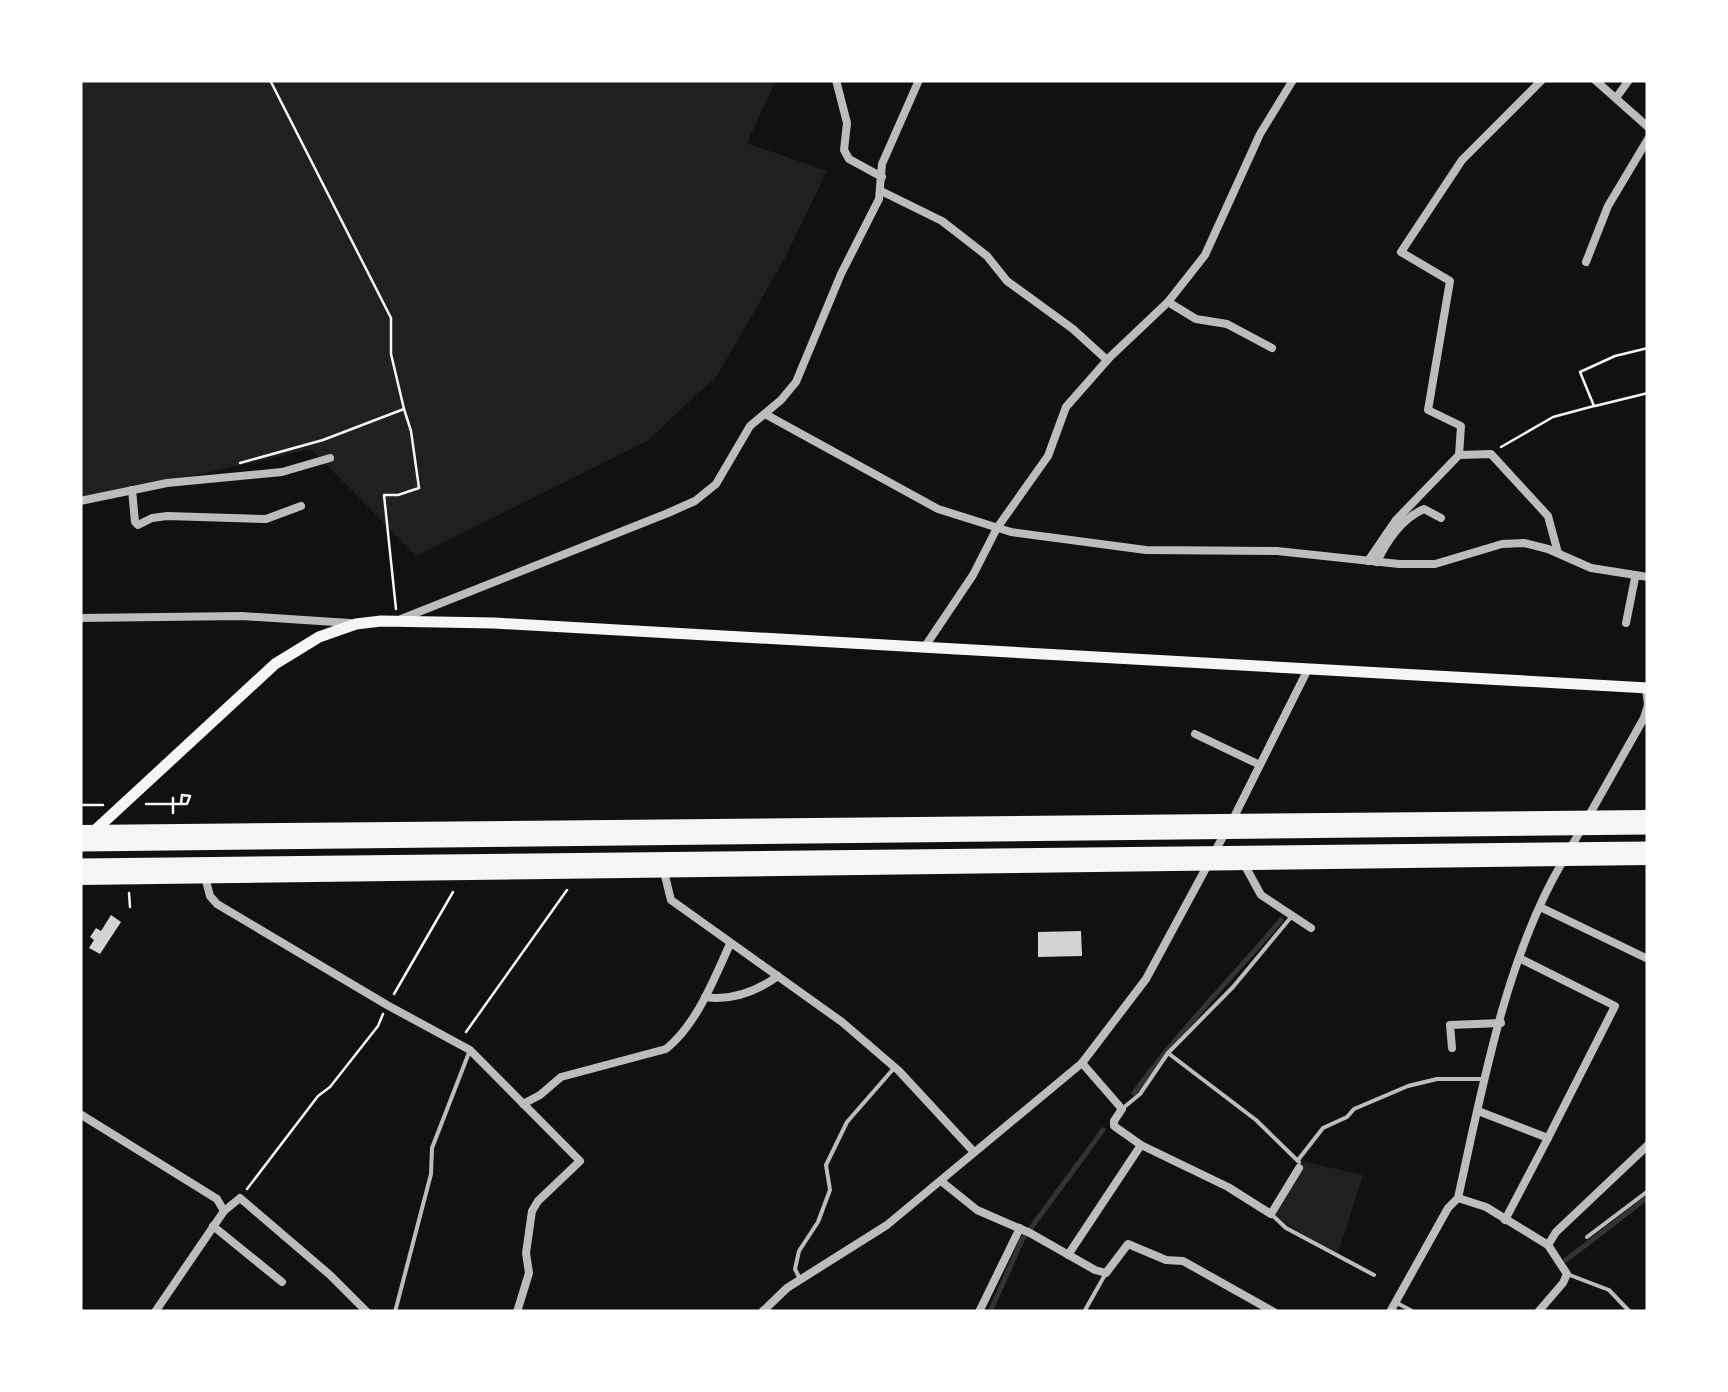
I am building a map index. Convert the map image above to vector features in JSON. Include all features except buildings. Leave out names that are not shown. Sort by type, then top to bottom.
[{"type":"highway","points":[[86,832],[1648,817]]},
{"type":"highway","points":[[80,844],[1648,827]]},
{"type":"highway","points":[[80,866],[1648,849]]},
{"type":"highway","points":[[80,878],[1648,858]]},
{"type":"main road","points":[[80,844],[86,832],[275,664],[319,637],[356,624],[397,621],[1647,688]]},
{"type":"street","points":[[836,80],[847,123],[844,150],[849,160],[882,177]]},
{"type":"street","points":[[397,621],[694,500],[716,484],[750,426],[796,382],[880,191],[887,150],[920,80]]},
{"type":"street","points":[[924,648],[973,574],[997,528],[1048,456],[1066,408],[1107,360],[1168,302],[1204,254],[1260,134],[1294,80]]},
{"type":"street","points":[[1372,561],[1396,520],[1460,455],[1462,426],[1428,410],[1450,281],[1401,252],[1462,160],[1542,80]]},
{"type":"street","points":[[1595,80],[1648,126]]},
{"type":"street","points":[[1616,98],[1628,80]]},
{"type":"street","points":[[1586,262],[1608,206],[1648,140]]},
{"type":"street","points":[[880,191],[942,221],[987,256],[1007,280],[1107,360]]},
{"type":"street","points":[[1168,302],[1196,319],[1227,324],[1272,348]]},
{"type":"street","points":[[765,414],[938,509],[997,528],[1146,550],[1277,552],[1435,564],[1502,544],[1524,543],[1591,568],[1648,578]]},
{"type":"street","points":[[1460,455],[1492,454],[1548,516],[1558,553]]},
{"type":"street","points":[[80,501],[167,483],[282,472],[330,458]]},
{"type":"street","points":[[132,490],[138,525],[152,518],[180,515],[266,519],[300,506]]},
{"type":"street","points":[[1372,561],[1416,512],[1424,510],[1441,518]]},
{"type":"street","points":[[1626,623],[1635,578]]},
{"type":"street","points":[[80,618],[242,616],[356,624]]},
{"type":"street","points":[[762,1312],[787,1288],[865,1242],[1082,1063],[1146,979],[1308,669]]},
{"type":"street","points":[[1390,1312],[1448,1208],[1458,1198],[1519,958],[1564,859],[1644,718],[1647,688]]},
{"type":"street","points":[[1195,734],[1258,764]]},
{"type":"street","points":[[1244,864],[1261,895],[1312,928]]},
{"type":"street","points":[[664,869],[666,889],[672,900],[842,1022],[895,1067],[974,1152]]},
{"type":"street","points":[[205,877],[210,896],[217,904],[470,1050],[580,1161],[532,1211],[526,1253],[529,1273],[517,1312]]},
{"type":"street","points":[[1540,907],[1648,959]]},
{"type":"street","points":[[523,1104],[561,1077],[666,1049],[705,996],[730,944]]},
{"type":"street","points":[[1506,1220],[1615,1006],[1519,958]]},
{"type":"street","points":[[705,996],[748,993],[778,976]]},
{"type":"street","points":[[1452,1048],[1450,1025],[1501,1023]]},
{"type":"street","points":[[1082,1063],[1122,1109],[1114,1126],[1141,1145],[1228,1187],[1271,1214],[1299,1164]]},
{"type":"street","points":[[1478,1111],[1548,1138]]},
{"type":"street","points":[[80,1114],[217,1199],[224,1210]]},
{"type":"street","points":[[1068,1255],[1141,1145]]},
{"type":"street","points":[[1548,1245],[1572,1215],[1648,1145]]},
{"type":"street","points":[[941,1180],[977,1210],[1106,1273],[1128,1244],[1166,1260],[1183,1262],[1257,1309],[1274,1312]]},
{"type":"street","points":[[154,1312],[224,1210],[240,1198],[367,1312]]},
{"type":"street","points":[[1458,1198],[1486,1207],[1548,1245],[1567,1274],[1538,1312]]},
{"type":"street","points":[[213,1226],[282,1282]]},
{"type":"street","points":[[979,1312],[1026,1231]]},
{"type":"lane","points":[[1122,1109],[1140,1094],[1168,1054],[1233,987],[1292,916]]},
{"type":"lane","points":[[394,1312],[431,1174],[432,1148],[470,1050]]},
{"type":"lane","points":[[1168,1054],[1256,1120],[1299,1164],[1310,1141],[1322,1128],[1347,1117],[1354,1109],[1408,1086],[1437,1079],[1486,1079]]},
{"type":"lane","points":[[800,1280],[795,1269],[800,1252],[818,1222],[830,1190],[826,1165],[847,1122],[895,1067]]},
{"type":"lane","points":[[1587,1237],[1648,1191]]},
{"type":"lane","points":[[1271,1214],[1286,1228],[1374,1275]]},
{"type":"lane","points":[[1084,1312],[1106,1273]]},
{"type":"lane","points":[[1567,1274],[1608,1290],[1630,1312]]},
{"type":"lane","points":[[1395,1302],[1414,1312]]},
{"type":"path","points":[[270,80],[391,318],[391,354],[411,431],[419,488],[384,495],[397,621]]},
{"type":"path","points":[[1594,406],[1580,372],[1616,356],[1648,348]]},
{"type":"path","points":[[1492,454],[1552,417],[1648,392]]},
{"type":"path","points":[[235,464],[323,440],[404,408]]},
{"type":"path","points":[[82,798],[83,804]]},
{"type":"path","points":[[173,800],[173,813]]},
{"type":"path","points":[[458,1044],[567,890]]},
{"type":"path","points":[[240,1198],[378,1026],[453,892]]},
{"type":"shaded area","points":[[80,80],[776,80],[747,143],[827,171],[784,260],[717,376],[647,441],[416,556],[311,449],[80,502]]},
{"type":"shaded area","points":[[1298,1160],[1363,1175],[1337,1256],[1271,1214],[1299,1168]]},
{"type":"waterway","points":[[1134,1093],[1281,920]]},
{"type":"waterway","points":[[990,1312],[1022,1240],[1103,1130]]},
{"type":"waterway","points":[[1566,1260],[1648,1197]]}]
